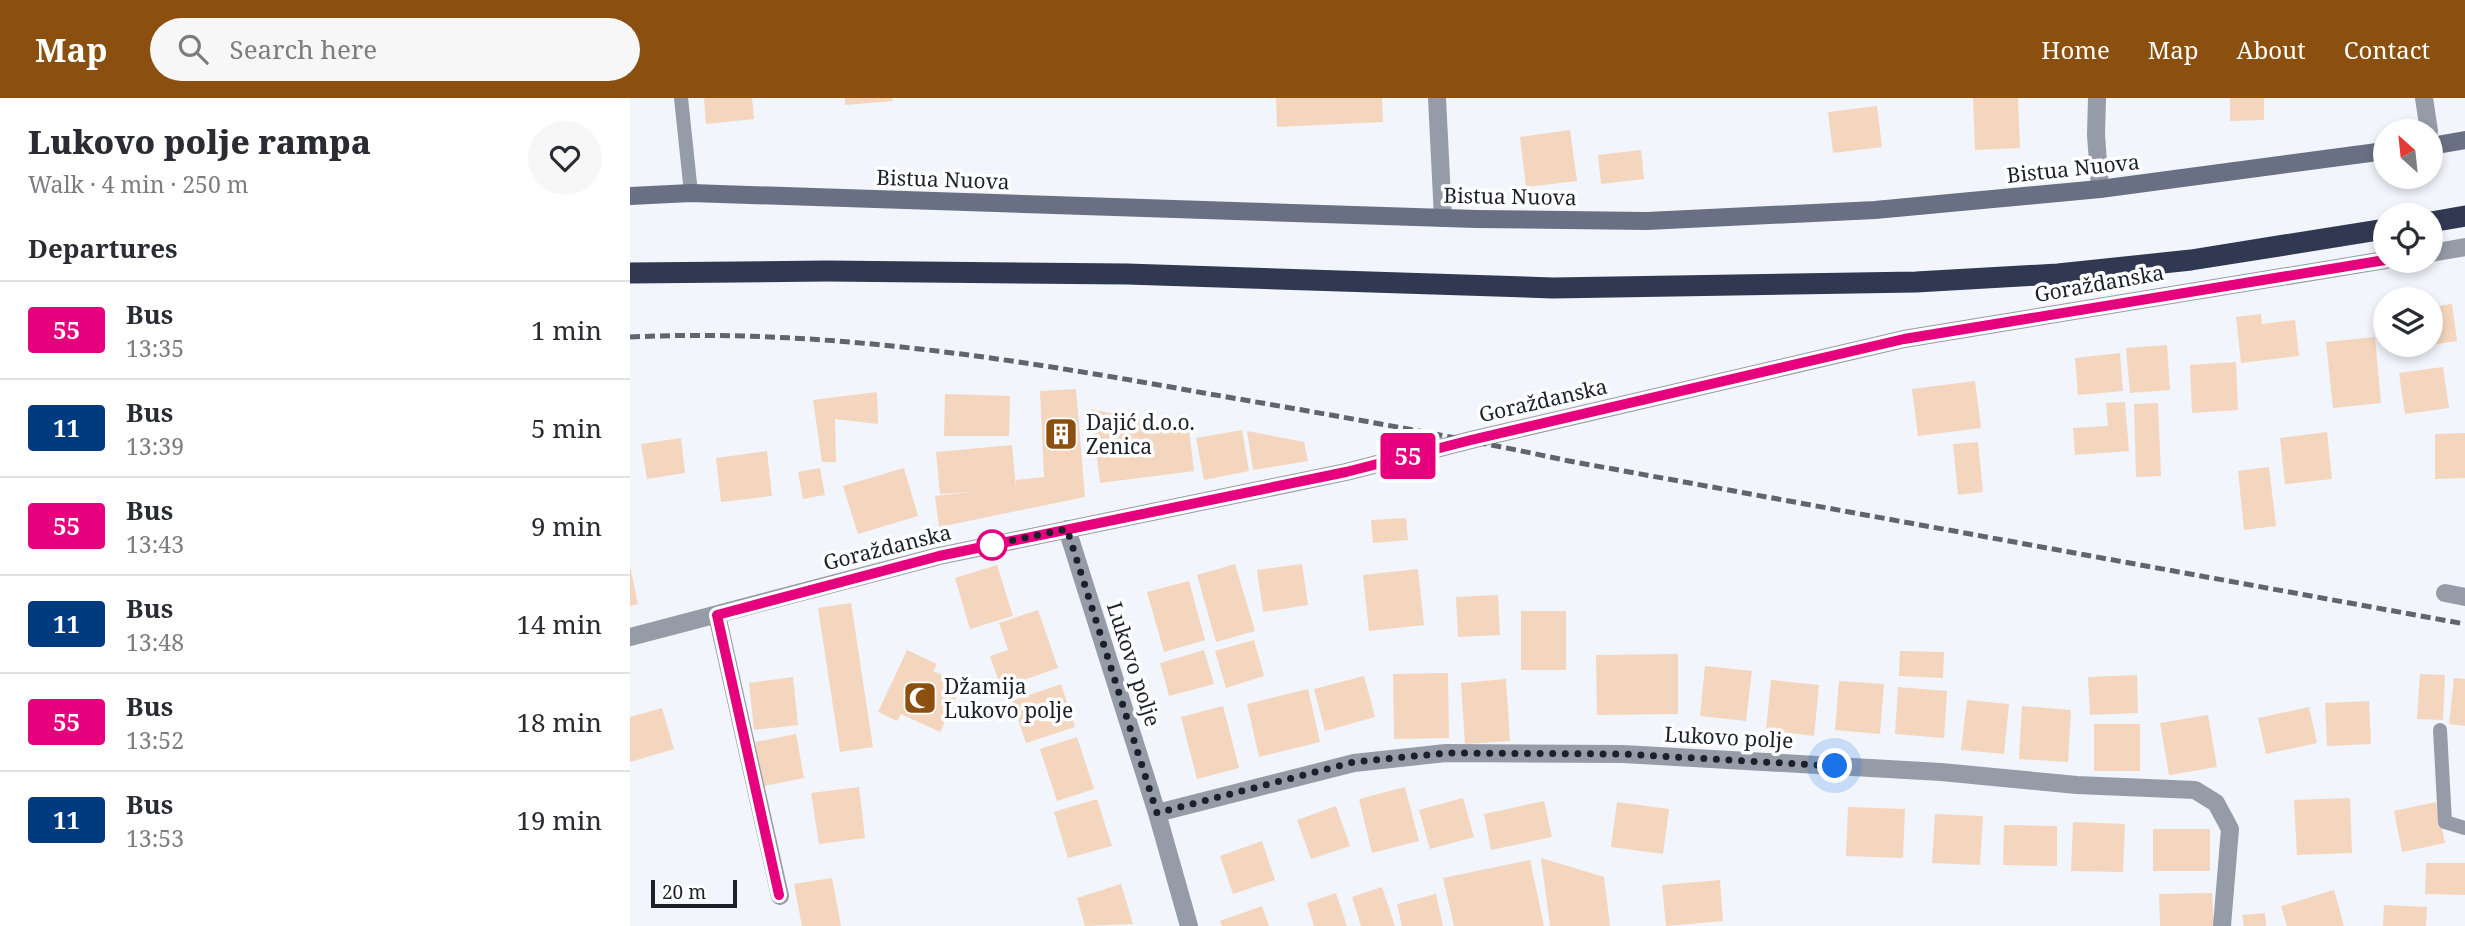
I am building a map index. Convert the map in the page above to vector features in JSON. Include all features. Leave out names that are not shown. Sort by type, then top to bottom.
[{"type":"highway","points":[[2443,220],[2465,216]]},
{"type":"highway","points":[[630,273],[827,271],[1127,274],[1553,288],[1860,283],[2058,274],[2138,266],[2373,231]]},
{"type":"street","points":[[1437,98],[1444,218]]},
{"type":"street","points":[[2097,98],[2099,189]]},
{"type":"street","points":[[2424,98],[2427,119]]},
{"type":"street","points":[[2443,144],[2465,140]]},
{"type":"street","name":"Bistua Nuova","points":[[630,196],[691,192],[1444,218],[1647,221],[1875,210],[2099,189],[2373,154]]},
{"type":"street","points":[[2443,251],[2465,247]]},
{"type":"street","name":"Goraždanska","points":[[630,637],[939,556],[1346,472],[1904,339],[2373,262]]},
{"type":"street","name":"Lukovo polje","points":[[1067,529],[1157,813],[1186,925]]},
{"type":"street","points":[[2445,593],[2465,597]]},
{"type":"street","points":[[717,615],[779,895]]},
{"type":"street","name":"Lukovo polje","points":[[1157,813],[1354,762],[1446,753],[1623,754],[1941,772],[2077,785],[2196,790],[2216,803],[2230,829],[2222,926]]},
{"type":"lane","points":[[681,98],[691,192]]},
{"type":"lane","points":[[2440,730],[2445,822],[2465,828]]},
{"type":"building","points":[[704,98],[752,98],[754,119],[706,124]]},
{"type":"building","points":[[845,98],[892,98],[893,101],[845,105]]},
{"type":"building","points":[[1276,98],[1382,98],[1383,122],[1277,127]]},
{"type":"building","points":[[1973,98],[2018,98],[2020,148],[1975,150]]},
{"type":"building","points":[[2230,98],[2264,98],[2264,120],[2230,121]]},
{"type":"building","points":[[1877,106],[1882,147],[1833,153],[1828,112]]},
{"type":"building","points":[[1570,130],[1577,181],[1526,187],[1520,137]]},
{"type":"building","points":[[1641,150],[1644,179],[1601,184],[1598,155]]},
{"type":"building","points":[[2452,304],[2457,341],[2443,343],[2443,305]]},
{"type":"building","points":[[2261,314],[2262,324],[2295,320],[2299,356],[2241,363],[2236,317]]},
{"type":"building","points":[[2373,337],[2373,357],[2377,357],[2381,403],[2333,408],[2326,342]]},
{"type":"building","points":[[2167,345],[2170,390],[2130,393],[2126,348]]},
{"type":"building","points":[[2120,353],[2123,391],[2078,395],[2075,358]]},
{"type":"building","points":[[2236,362],[2238,410],[2192,413],[2190,365]]},
{"type":"building","points":[[2443,367],[2449,408],[2405,414],[2399,373]]},
{"type":"building","points":[[1975,381],[1981,428],[1918,436],[1912,389]]},
{"type":"building","name":"Dajić d.o.o. Zenica","points":[[1076,389],[1085,497],[939,527],[935,496],[971,492],[940,494],[936,452],[1012,445],[1016,488],[1016,480],[1044,477],[1040,391]]},
{"type":"building","points":[[877,392],[878,424],[835,419],[836,462],[822,462],[813,400]]},
{"type":"building","points":[[945,394],[1010,396],[1009,436],[944,436]]},
{"type":"building","points":[[2125,402],[2129,451],[2075,455],[2073,428],[2108,426],[2106,403]]},
{"type":"building","points":[[2158,403],[2161,476],[2136,477],[2134,404]]},
{"type":"building","points":[[1091,409],[1189,430],[1194,471],[1100,483]]},
{"type":"building","points":[[1242,430],[1249,471],[1204,480],[1196,438]]},
{"type":"building","points":[[1247,431],[1304,442],[1308,461],[1253,470]]},
{"type":"building","points":[[2327,432],[2332,479],[2285,484],[2280,438]]},
{"type":"building","points":[[2465,433],[2465,478],[2435,479],[2435,434]]},
{"type":"building","points":[[681,438],[685,473],[647,479],[641,444]]},
{"type":"building","points":[[1978,442],[1983,492],[1958,495],[1953,444]]},
{"type":"building","points":[[767,451],[772,496],[721,502],[716,458]]},
{"type":"building","points":[[2269,467],[2276,526],[2244,530],[2238,471]]},
{"type":"building","points":[[820,468],[825,495],[803,499],[798,472]]},
{"type":"building","points":[[904,468],[918,516],[858,534],[843,486]]},
{"type":"building","points":[[1406,518],[1408,540],[1373,543],[1371,520]]},
{"type":"building","points":[[1235,564],[1255,631],[1216,642],[1197,575]]},
{"type":"building","points":[[1302,564],[1308,605],[1263,612],[1257,570]]},
{"type":"building","points":[[997,565],[1013,616],[970,629],[955,578]]},
{"type":"building","points":[[630,566],[638,604],[630,606]]},
{"type":"building","points":[[1418,569],[1424,625],[1369,631],[1363,575]]},
{"type":"building","points":[[1189,581],[1205,640],[1164,652],[1147,592]]},
{"type":"building","points":[[1498,595],[1500,635],[1458,637],[1456,597]]},
{"type":"building","points":[[851,603],[873,747],[840,752],[818,608]]},
{"type":"building","points":[[1038,610],[1058,668],[1001,688],[990,656],[1008,650],[999,623]]},
{"type":"building","points":[[1521,611],[1566,611],[1566,670],[1521,670]]},
{"type":"building","points":[[1254,640],[1264,676],[1226,688],[1215,651]]},
{"type":"building","name":"Džamija Lukovo polje","points":[[907,650],[937,664],[933,671],[962,684],[940,732],[901,714],[897,721],[878,712]]},
{"type":"building","points":[[1204,650],[1214,684],[1169,696],[1160,663]]},
{"type":"building","points":[[1900,651],[1944,652],[1943,678],[1899,676]]},
{"type":"building","points":[[1678,654],[1678,714],[1597,715],[1596,655]]},
{"type":"building","points":[[1705,666],[1752,671],[1746,721],[1700,716]]},
{"type":"building","points":[[1448,673],[1449,738],[1394,739],[1393,674]]},
{"type":"building","points":[[2420,674],[2445,675],[2443,720],[2417,719]]},
{"type":"building","points":[[2137,675],[2138,713],[2090,715],[2088,677]]},
{"type":"building","points":[[1364,676],[1375,717],[1325,731],[1314,689]]},
{"type":"building","points":[[793,677],[798,725],[754,730],[749,683]]},
{"type":"building","points":[[2454,678],[2465,679],[2465,726],[2449,724]]},
{"type":"building","points":[[1506,679],[1510,741],[1465,744],[1461,683]]},
{"type":"building","points":[[1771,680],[1819,685],[1814,736],[1766,730]]},
{"type":"building","points":[[1839,681],[1884,684],[1880,734],[1835,730]]},
{"type":"building","points":[[1061,684],[1075,727],[1026,743],[1012,701]]},
{"type":"building","points":[[1898,687],[1947,691],[1944,738],[1895,734]]},
{"type":"building","points":[[1308,689],[1320,742],[1259,757],[1247,704]]},
{"type":"building","points":[[1967,700],[2009,704],[2004,754],[1961,750]]},
{"type":"building","points":[[2369,701],[2371,744],[2327,746],[2325,703]]},
{"type":"building","points":[[1223,706],[1239,768],[1197,779],[1181,717]]},
{"type":"building","points":[[2022,706],[2071,710],[2068,762],[2019,759]]},
{"type":"building","points":[[2309,707],[2317,743],[2266,754],[2258,718]]},
{"type":"building","points":[[662,708],[674,749],[630,762],[630,717]]},
{"type":"building","points":[[2208,715],[2217,767],[2169,775],[2160,723]]},
{"type":"building","points":[[2094,724],[2140,724],[2140,771],[2094,771]]},
{"type":"building","points":[[796,734],[804,778],[764,786],[755,742]]},
{"type":"building","points":[[1077,737],[1094,789],[1057,801],[1040,749]]},
{"type":"building","points":[[859,787],[865,838],[819,844],[811,793]]},
{"type":"building","points":[[1405,787],[1419,841],[1372,853],[1359,799]]},
{"type":"building","points":[[1463,798],[1474,837],[1430,849],[1419,810]]},
{"type":"building","points":[[2350,798],[2352,853],[2297,855],[2294,800]]},
{"type":"building","points":[[1097,799],[1112,846],[1068,858],[1054,812]]},
{"type":"building","points":[[1544,801],[1552,837],[1491,850],[1484,814]]},
{"type":"building","points":[[1617,802],[1669,809],[1663,854],[1611,847]]},
{"type":"building","points":[[2436,802],[2445,843],[2402,852],[2394,811]]},
{"type":"building","points":[[1336,806],[1350,846],[1311,859],[1297,820]]},
{"type":"building","points":[[1848,807],[1905,809],[1903,858],[1846,856]]},
{"type":"building","points":[[1935,814],[1983,816],[1980,865],[1932,863]]},
{"type":"building","points":[[2073,822],[2125,824],[2123,872],[2071,871]]},
{"type":"building","points":[[2004,825],[2057,826],[2057,866],[2003,865]]},
{"type":"building","points":[[2153,829],[2210,829],[2210,871],[2153,871]]},
{"type":"building","points":[[1262,841],[1275,880],[1233,894],[1220,856]]},
{"type":"building","points":[[1541,858],[1604,877],[1610,926],[1550,926]]},
{"type":"building","points":[[1530,860],[1544,926],[1454,926],[1443,878]]},
{"type":"building","points":[[2426,863],[2465,863],[2465,895],[2425,894]]},
{"type":"building","points":[[832,878],[841,926],[802,926],[794,884]]},
{"type":"building","points":[[1720,880],[1723,921],[1666,926],[1662,885]]},
{"type":"building","points":[[1121,884],[1133,924],[1085,926],[1077,898]]},
{"type":"building","points":[[1382,887],[1395,926],[1361,926],[1352,897]]},
{"type":"building","points":[[2334,890],[2344,926],[2287,926],[2281,906]]},
{"type":"building","points":[[1336,893],[1347,926],[1314,926],[1307,903]]},
{"type":"building","points":[[2212,893],[2214,926],[2160,926],[2159,894]]},
{"type":"building","points":[[1436,894],[1443,926],[1402,926],[1397,904]]},
{"type":"building","points":[[2384,905],[2427,907],[2426,926],[2383,926]]},
{"type":"building","points":[[1262,906],[1269,926],[1222,926],[1220,921]]},
{"type":"building","points":[[2265,913],[2266,926],[2244,926],[2242,915]]},
{"type":"railway","points":[[630,337],[702,335],[847,342],[990,358],[1133,380],[2465,624]]},
{"type":"bus line","name":"55","points":[[779,895],[717,615],[939,556],[1346,472],[1471,440],[1904,339],[2373,262]]},
{"type":"place","name":"Dajić d.o.o. Zenica","points":[[1061,434]]},
{"type":"place","name":"Džamija Lukovo polje","points":[[920,698]]},
{"type":"route","points":[[992,545],[1067,529],[1157,813],[1354,762],[1446,753],[1623,754],[1835,766]]}]
